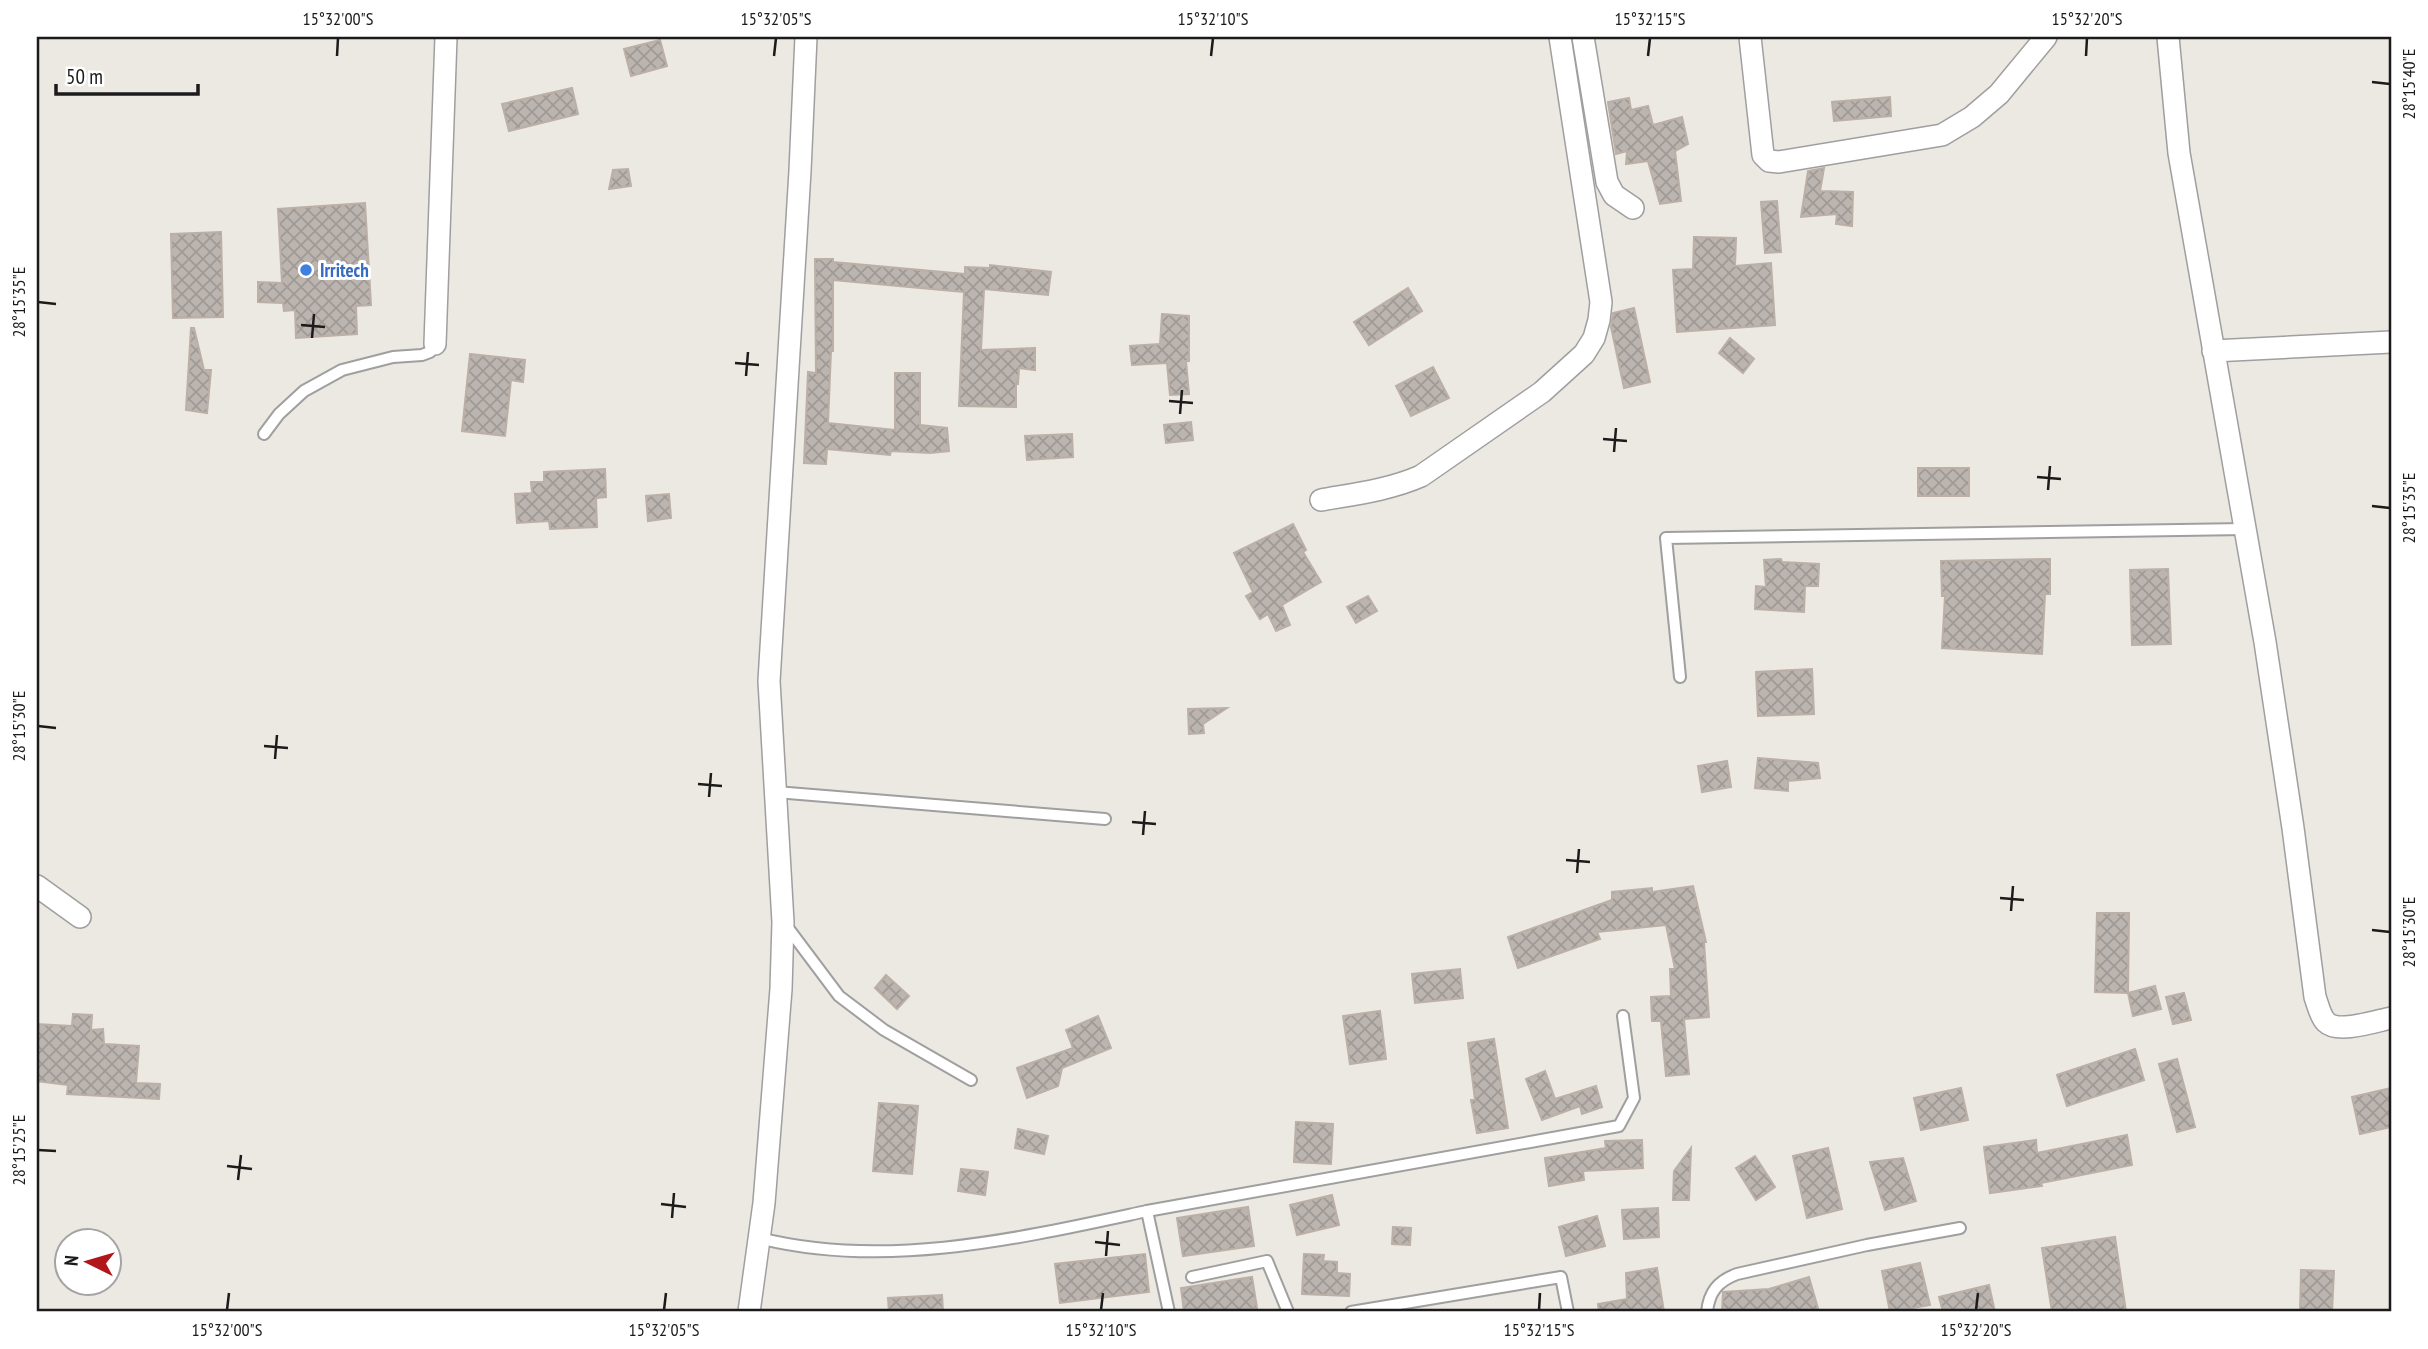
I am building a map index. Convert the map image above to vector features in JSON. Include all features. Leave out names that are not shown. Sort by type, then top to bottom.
[{"type":"street","points":[[435,344],[446,37]]},
{"type":"street","points":[[749,1312],[776,1068],[783,922],[769,681],[806,37]]},
{"type":"street","points":[[1321,499],[1385,488],[1421,476],[1542,392],[1584,354],[1594,338],[1601,302],[1560,37]]},
{"type":"street","points":[[1583,37],[1607,182],[1614,195],[1633,208]]},
{"type":"street","points":[[1750,37],[1763,155],[1769,161],[1779,162],[1942,135],[1972,117],[1999,94],[2046,37]]},
{"type":"street","points":[[2168,37],[2179,153],[2265,642],[2318,1009],[2327,1023],[2338,1027],[2391,1018]]},
{"type":"street","points":[[2213,351],[2391,342]]},
{"type":"street","points":[[37,886],[80,916]]},
{"type":"lane","points":[[264,435],[279,414],[304,391],[342,370],[393,357],[422,355],[430,352],[435,344]]},
{"type":"lane","points":[[1681,677],[1665,538],[2245,529]]},
{"type":"lane","points":[[776,792],[1105,819]]},
{"type":"lane","points":[[783,922],[839,996],[884,1030],[971,1080]]},
{"type":"lane","points":[[759,1238],[794,1247],[915,1251],[1068,1227],[1619,1126],[1634,1098],[1623,1016]]},
{"type":"lane","points":[[1147,1211],[1169,1312]]},
{"type":"lane","points":[[1707,1312],[1711,1292],[1724,1279],[1737,1274],[1867,1245],[1960,1228]]},
{"type":"lane","points":[[1192,1277],[1267,1261],[1288,1312]]},
{"type":"lane","points":[[1351,1312],[1561,1277],[1568,1312]]},
{"type":"building","points":[[660,40],[667,66],[631,76],[624,49]]},
{"type":"building","points":[[572,88],[578,114],[509,131],[502,104]]},
{"type":"building","points":[[1890,97],[1891,116],[1834,121],[1832,102]]},
{"type":"building","points":[[1629,98],[1631,110],[1648,106],[1653,125],[1682,117],[1688,144],[1675,151],[1681,201],[1660,204],[1648,161],[1626,164],[1627,151],[1616,154],[1608,102]]},
{"type":"building","points":[[1824,168],[1820,191],[1853,192],[1852,226],[1836,224],[1837,214],[1801,217],[1808,171]]},
{"type":"building","points":[[628,169],[631,186],[609,189],[613,170]]},
{"type":"building","points":[[1777,201],[1781,252],[1765,253],[1761,202]]},
{"type":"building","points":[[365,203],[371,305],[356,306],[357,334],[296,338],[295,310],[284,311],[283,303],[258,302],[258,282],[282,283],[278,209]]},
{"type":"building","points":[[221,232],[223,317],[173,318],[171,234]]},
{"type":"building","points":[[1694,237],[1736,238],[1735,266],[1771,263],[1775,325],[1677,332],[1673,270],[1693,269]]},
{"type":"building","points":[[815,259],[965,274],[965,267],[990,268],[990,265],[1051,272],[1048,295],[984,289],[981,350],[1035,348],[1035,370],[1019,368],[1016,407],[959,406],[964,292],[833,280],[833,351],[828,423],[895,430],[895,373],[920,373],[920,425],[947,428],[949,451],[891,451],[890,455],[827,449],[826,464],[804,463],[808,372],[816,373]]},
{"type":"building","points":[[1408,288],[1422,311],[1369,345],[1354,322]]},
{"type":"building","points":[[1634,308],[1650,382],[1624,388],[1611,327],[1613,313]]},
{"type":"building","points":[[1162,314],[1189,316],[1189,361],[1186,361],[1189,394],[1170,395],[1167,363],[1132,365],[1130,346],[1160,344]]},
{"type":"building","points":[[191,328],[194,328],[204,370],[211,370],[207,413],[186,410]]},
{"type":"building","points":[[1730,338],[1754,359],[1743,373],[1719,353]]},
{"type":"building","points":[[470,354],[525,360],[523,382],[511,380],[505,436],[462,431]]},
{"type":"building","points":[[1433,367],[1449,398],[1411,416],[1396,386]]},
{"type":"building","points":[[1191,422],[1193,440],[1166,443],[1164,425]]},
{"type":"building","points":[[1072,434],[1073,457],[1027,460],[1025,436]]},
{"type":"building","points":[[1918,468],[1969,468],[1969,496],[1918,496]]},
{"type":"building","points":[[605,469],[606,497],[596,498],[597,527],[550,529],[549,521],[517,523],[515,494],[532,493],[531,482],[544,482],[544,472]]},
{"type":"building","points":[[669,494],[671,518],[648,521],[646,496]]},
{"type":"building","points":[[1293,524],[1306,550],[1303,552],[1321,582],[1282,605],[1290,625],[1276,631],[1268,614],[1260,619],[1246,596],[1253,592],[1234,553]]},
{"type":"building","points":[[1781,559],[1782,562],[1819,564],[1818,586],[1805,586],[1804,612],[1755,609],[1756,586],[1766,587],[1764,560]]},
{"type":"building","points":[[2050,559],[2050,594],[2045,594],[2042,654],[1942,648],[1945,596],[1942,596],[1941,561]]},
{"type":"building","points":[[2168,569],[2171,644],[2132,645],[2130,570]]},
{"type":"building","points":[[1368,596],[1377,611],[1356,623],[1347,607]]},
{"type":"building","points":[[1812,669],[1814,714],[1758,716],[1756,672]]},
{"type":"building","points":[[1227,708],[1203,724],[1204,733],[1189,734],[1188,709]]},
{"type":"building","points":[[1758,758],[1818,763],[1820,778],[1788,781],[1788,791],[1755,788]]},
{"type":"building","points":[[1727,761],[1731,787],[1702,792],[1698,766]]},
{"type":"building","points":[[1693,886],[1706,942],[1709,1017],[1684,1019],[1689,1074],[1666,1076],[1661,1021],[1652,1021],[1651,997],[1671,996],[1670,969],[1675,969],[1666,925],[1597,932],[1600,939],[1518,968],[1508,937],[1612,900],[1612,892],[1652,888],[1652,892]]},
{"type":"building","points":[[2097,913],[2129,913],[2128,993],[2095,992]]},
{"type":"building","points":[[1460,969],[1463,998],[1415,1003],[1412,974]]},
{"type":"building","points":[[886,975],[909,996],[897,1009],[875,988]]},
{"type":"building","points":[[2155,986],[2161,1009],[2133,1016],[2128,993]]},
{"type":"building","points":[[2184,993],[2191,1020],[2173,1024],[2166,997]]},
{"type":"building","points":[[1380,1011],[1386,1059],[1350,1064],[1343,1016]]},
{"type":"building","points":[[73,1014],[92,1015],[91,1030],[103,1029],[104,1044],[139,1046],[136,1083],[160,1084],[159,1099],[67,1094],[68,1085],[37,1081],[37,1024],[72,1026]]},
{"type":"building","points":[[1098,1016],[1111,1048],[1062,1068],[1058,1086],[1027,1098],[1017,1068],[1073,1048],[1066,1030]]},
{"type":"building","points":[[1494,1039],[1508,1128],[1477,1133],[1471,1100],[1475,1100],[1468,1043]]},
{"type":"building","points":[[2135,1049],[2144,1080],[2067,1106],[2057,1075]]},
{"type":"building","points":[[2177,1059],[2195,1127],[2177,1132],[2159,1064]]},
{"type":"building","points":[[1545,1071],[1555,1099],[1596,1086],[1602,1107],[1582,1114],[1580,1106],[1542,1120],[1526,1079]]},
{"type":"building","points":[[1961,1088],[1968,1120],[1921,1130],[1914,1098]]},
{"type":"building","points":[[2391,1088],[2391,1127],[2360,1134],[2352,1097]]},
{"type":"building","points":[[879,1103],[918,1106],[912,1174],[873,1171]]},
{"type":"building","points":[[1296,1122],[1333,1124],[1331,1164],[1294,1162]]},
{"type":"building","points":[[1018,1129],[1048,1136],[1044,1154],[1015,1148]]},
{"type":"building","points":[[2127,1135],[2132,1165],[2041,1183],[2042,1186],[1990,1193],[1984,1147],[2036,1140],[2037,1153]]},
{"type":"building","points":[[1642,1140],[1643,1168],[1583,1171],[1584,1180],[1549,1186],[1545,1158],[1606,1148],[1605,1141]]},
{"type":"building","points":[[1691,1148],[1689,1200],[1673,1200],[1674,1171]]},
{"type":"building","points":[[1828,1148],[1842,1209],[1807,1218],[1793,1156]]},
{"type":"building","points":[[1755,1156],[1775,1187],[1756,1200],[1736,1168]]},
{"type":"building","points":[[1903,1158],[1916,1201],[1885,1210],[1870,1162]]},
{"type":"building","points":[[961,1169],[988,1172],[985,1195],[958,1191]]},
{"type":"building","points":[[1332,1195],[1339,1225],[1297,1235],[1290,1205]]},
{"type":"building","points":[[1248,1207],[1254,1246],[1183,1256],[1177,1218]]},
{"type":"building","points":[[1658,1208],[1659,1237],[1624,1239],[1622,1210]]},
{"type":"building","points":[[1597,1216],[1605,1246],[1566,1256],[1559,1227]]},
{"type":"building","points":[[1393,1227],[1411,1228],[1410,1245],[1392,1244]]},
{"type":"building","points":[[2115,1237],[2126,1312],[2052,1312],[2042,1248]]},
{"type":"building","points":[[1145,1254],[1149,1292],[1060,1303],[1055,1264]]},
{"type":"building","points":[[1304,1254],[1324,1255],[1323,1261],[1337,1262],[1337,1273],[1350,1274],[1349,1296],[1302,1294]]},
{"type":"building","points":[[1920,1263],[1930,1305],[1890,1312],[1882,1271]]},
{"type":"building","points":[[1657,1268],[1664,1312],[1599,1312],[1598,1304],[1627,1299],[1626,1273]]},
{"type":"building","points":[[2301,1270],[2334,1271],[2332,1312],[2300,1312]]},
{"type":"building","points":[[1252,1277],[1257,1308],[1229,1312],[1184,1312],[1181,1288]]},
{"type":"building","points":[[1809,1277],[1819,1312],[1722,1312],[1723,1292],[1769,1289]]},
{"type":"building","points":[[1989,1285],[1995,1312],[1943,1312],[1939,1297]]},
{"type":"building","points":[[942,1295],[943,1312],[889,1312],[888,1298]]},
{"type":"place","name":"Irritech","points":[[306,270]]}]
